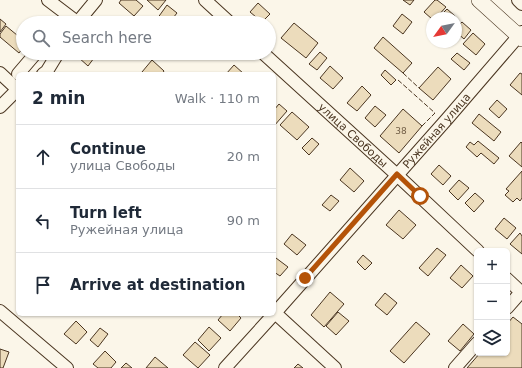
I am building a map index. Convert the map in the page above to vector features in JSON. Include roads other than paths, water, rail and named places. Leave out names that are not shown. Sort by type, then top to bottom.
[{"type":"main road","points":[[478,0],[521,36]]},
{"type":"street","points":[[48,0],[68,16]]},
{"type":"street","points":[[83,16],[96,0]]},
{"type":"street","points":[[205,0],[222,16]]},
{"type":"street","points":[[518,0],[522,4]]},
{"type":"street","name":"Ружейная улица","points":[[276,311],[521,36]]},
{"type":"street","points":[[24,72],[32,60]]},
{"type":"street","points":[[45,72],[53,60]]},
{"type":"street","name":"улица Свободы","points":[[271,60],[397,174],[475,248]]},
{"type":"street","points":[[0,73],[16,82]]},
{"type":"street","points":[[0,107],[16,84]]},
{"type":"street","points":[[510,282],[522,292],[510,305]]},
{"type":"street","points":[[0,311],[67,368]]},
{"type":"street","points":[[276,315],[335,368]]},
{"type":"street","name":"Ружейная улица","points":[[225,368],[271,316]]},
{"type":"street","points":[[455,368],[474,346]]}]
